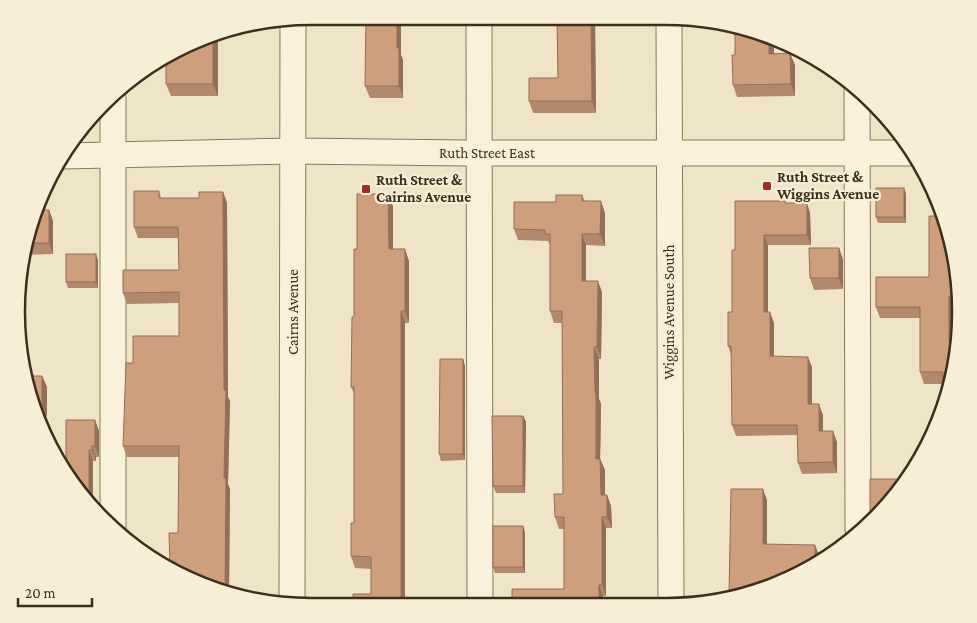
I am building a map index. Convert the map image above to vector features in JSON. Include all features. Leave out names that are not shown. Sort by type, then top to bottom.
[{"type":"street","points":[[479,25],[481,153],[480,598]]},
{"type":"street","name":"Wiggins Avenue South","points":[[669,25],[671,598]]},
{"type":"street","name":"Cairns Avenue","points":[[292,597],[293,26]]},
{"type":"street","points":[[858,100],[858,523]]},
{"type":"street","points":[[112,517],[113,105]]},
{"type":"street","name":"Ruth Street East","points":[[71,156],[293,151],[905,153]]},
{"type":"building","points":[[366,25],[397,25],[399,86],[365,86]]},
{"type":"building","points":[[557,25],[591,25],[592,101],[529,101],[529,78],[558,78]]},
{"type":"building","points":[[735,34],[769,45],[769,54],[790,54],[791,84],[733,85],[732,55],[735,55]]},
{"type":"building","points":[[213,42],[213,84],[166,84],[166,64]]},
{"type":"building","points":[[876,188],[904,188],[904,217],[876,217]]},
{"type":"building","points":[[134,191],[159,191],[159,198],[199,198],[199,192],[223,192],[224,390],[226,390],[224,478],[226,478],[225,585],[170,561],[169,533],[178,533],[179,446],[123,446],[126,363],[133,363],[133,336],[179,336],[179,292],[123,293],[123,270],[179,270],[178,227],[134,227]]},
{"type":"building","points":[[357,194],[388,194],[389,249],[405,249],[405,311],[401,311],[401,598],[353,598],[353,594],[371,594],[371,557],[351,556],[351,523],[354,523],[354,387],[351,387],[352,317],[354,317],[354,249],[357,249]]},
{"type":"building","points":[[556,195],[582,195],[582,201],[601,201],[600,234],[582,234],[582,281],[598,281],[597,347],[594,347],[596,459],[600,459],[601,495],[607,495],[607,517],[602,517],[602,585],[599,585],[599,598],[512,598],[512,589],[564,589],[564,517],[555,517],[554,494],[563,494],[562,311],[550,311],[550,234],[545,234],[545,230],[514,229],[514,202],[556,202]]},
{"type":"building","points":[[735,201],[807,203],[807,235],[764,235],[764,312],[770,312],[770,356],[808,357],[808,404],[819,404],[819,431],[833,431],[833,462],[798,463],[797,425],[732,425],[731,346],[728,346],[728,312],[732,312],[732,250],[735,250]]},
{"type":"building","points":[[44,210],[49,210],[49,243],[34,243]]},
{"type":"building","points":[[929,216],[936,216],[950,274],[951,296],[949,296],[950,349],[943,381],[943,372],[920,372],[920,307],[876,307],[876,277],[929,277]]},
{"type":"building","points":[[809,248],[839,248],[839,278],[810,278]]},
{"type":"building","points":[[66,254],[96,254],[96,282],[66,282]]},
{"type":"building","points":[[440,359],[463,359],[463,454],[439,454]]},
{"type":"building","points":[[33,376],[42,376],[42,405],[40,404]]},
{"type":"building","points":[[492,416],[523,416],[523,486],[493,486]]},
{"type":"building","points":[[66,420],[95,420],[95,446],[92,446],[92,450],[89,450],[89,492],[66,460]]},
{"type":"building","points":[[870,479],[898,479],[881,500],[870,511]]},
{"type":"building","points":[[731,489],[763,489],[763,544],[815,545],[815,556],[758,583],[729,590]]},
{"type":"building","points":[[493,526],[523,526],[523,567],[493,567]]},
{"type":"place","name":"Ruth Street & Wiggins Avenue","points":[[767,186]]},
{"type":"place","name":"Ruth Street & Cairins Avenue","points":[[366,189]]}]
